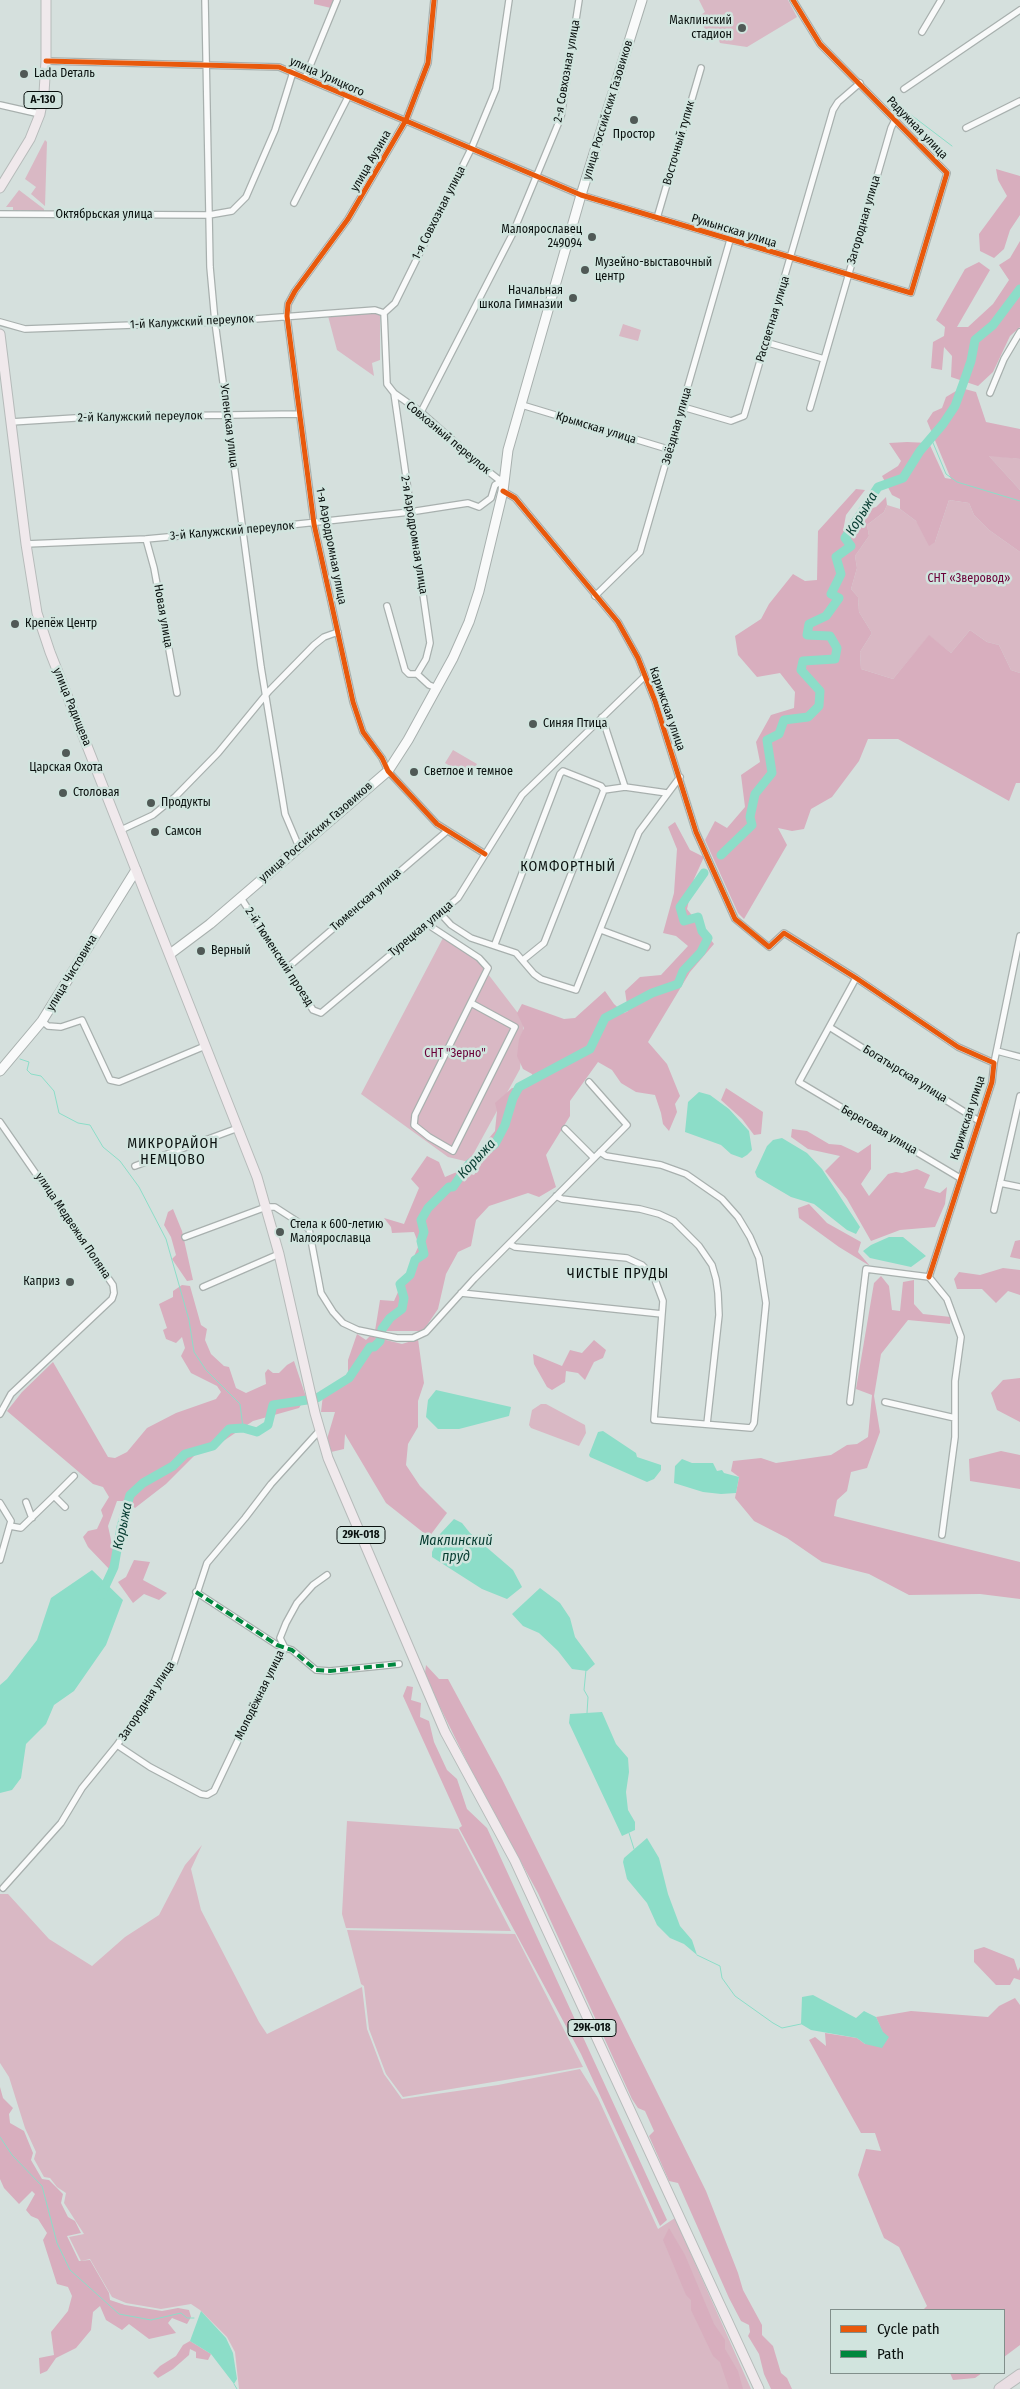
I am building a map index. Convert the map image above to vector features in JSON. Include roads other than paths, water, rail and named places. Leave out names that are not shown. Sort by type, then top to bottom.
[{"type":"highway","points":[[1000,2389],[1020,2375]]},
{"type":"main road","name":"А-130","points":[[0,188],[26,148],[40,114],[44,93],[46,61],[46,0]]},
{"type":"main road","name":"улица Российских Газовиков","points":[[170,954],[241,898],[388,771],[453,658],[479,591],[503,491],[508,450],[581,196],[642,0]]},
{"type":"main road","name":"улица Радищева","points":[[0,334],[26,544],[36,604],[43,632],[238,1128]]},
{"type":"main road","name":"улица Чистовича","points":[[0,1071],[42,1021],[136,870]]},
{"type":"main road","name":"29К-018","points":[[238,1128],[266,1207],[279,1254],[328,1458],[444,1732],[516,1861],[758,2389]]},
{"type":"street","name":"Успенская улица","points":[[205,0],[210,267],[216,322],[227,416],[266,695],[285,814],[299,847]]},
{"type":"street","points":[[304,78],[337,0]]},
{"type":"street","name":"улица Аузина","points":[[287,316],[288,304],[295,292],[348,219],[406,120],[428,63],[434,0]]},
{"type":"street","name":"1-я Совхозная улица","points":[[384,313],[395,302],[472,148],[496,89],[509,0]]},
{"type":"street","name":"2-я Совхозная улица","points":[[420,412],[512,234],[561,117],[579,0]]},
{"type":"street","name":"Радужная улица","points":[[793,0],[820,44],[947,173],[911,293]]},
{"type":"street","points":[[922,32],[942,0]]},
{"type":"street","points":[[904,90],[1020,10]]},
{"type":"street","name":"улица Урицкого","points":[[46,61],[279,67],[581,196]]},
{"type":"street","name":"Восточный тупик","points":[[657,218],[701,68]]},
{"type":"street","name":"Октябрьская улица","points":[[0,214],[209,215],[232,210],[246,197],[275,130],[293,72]]},
{"type":"street","name":"Рассветная улица","points":[[683,407],[731,421],[744,416],[833,110],[838,102],[860,83]]},
{"type":"street","points":[[294,204],[348,97]]},
{"type":"street","points":[[966,128],[1020,101]]},
{"type":"street","points":[[0,105],[40,114]]},
{"type":"street","name":"Загородная улица","points":[[810,408],[891,128],[895,120]]},
{"type":"street","name":"Румынская улица","points":[[581,196],[911,293]]},
{"type":"street","name":"Звёздная улица","points":[[595,596],[640,552],[671,450],[730,240]]},
{"type":"street","name":"1-й Калужский переулок","points":[[0,322],[26,329],[216,322],[375,310],[384,313]]},
{"type":"street","points":[[384,313],[387,384],[394,393]]},
{"type":"street","name":"1-я Аэродромная улица","points":[[287,316],[314,524],[353,702],[363,732],[382,758],[388,771],[437,824],[485,854]]},
{"type":"street","points":[[990,393],[1004,359],[1020,332]]},
{"type":"street","points":[[765,342],[824,359]]},
{"type":"street","name":"Совхозный переулок","points":[[394,393],[420,412],[484,468],[498,479],[504,480]]},
{"type":"street","name":"2-я Аэродромная улица","points":[[394,393],[430,643],[426,659],[417,674]]},
{"type":"street","name":"Крымская улица","points":[[522,405],[671,450]]},
{"type":"street","name":"2-й Калужский переулок","points":[[11,422],[91,417],[299,414]]},
{"type":"street","name":"3-й Калужский переулок","points":[[26,544],[146,539],[314,524],[468,503],[479,507],[491,498],[495,485],[504,480]]},
{"type":"street","name":"Карижская улица","points":[[503,491],[515,498],[618,622],[645,676],[680,777],[696,832],[735,919],[770,947],[784,933],[856,978],[958,1047],[994,1063],[992,1082],[929,1277]]},
{"type":"street","name":"Новая улица","points":[[146,539],[154,568],[177,693]]},
{"type":"street","points":[[387,606],[404,670],[408,674],[417,674],[429,685],[437,688]]},
{"type":"street","points":[[121,830],[153,815],[176,796],[218,753],[266,695],[324,637],[338,632]]},
{"type":"street","name":"Турецкая улица","points":[[321,1012],[458,898],[522,795],[645,676]]},
{"type":"street","points":[[602,717],[625,787]]},
{"type":"street","points":[[495,944],[560,774],[563,771],[601,786],[604,790]]},
{"type":"street","points":[[440,913],[451,925],[471,938],[495,944],[516,953],[534,974],[541,979],[576,990],[639,832],[680,777]]},
{"type":"street","points":[[604,790],[625,787],[667,793]]},
{"type":"street","points":[[523,960],[544,943],[604,790]]},
{"type":"street","name":"Тюменская улица","points":[[286,969],[447,831]]},
{"type":"street","name":"2-й Тюменский проезд","points":[[241,898],[313,1010],[321,1012]]},
{"type":"street","points":[[427,924],[479,958],[488,968],[415,1115],[414,1125],[429,1137],[453,1151],[515,1027],[471,1003]]},
{"type":"street","points":[[601,930],[647,947]]},
{"type":"street","points":[[994,1063],[1020,936]]},
{"type":"street","points":[[831,1028],[856,978]]},
{"type":"street","points":[[42,1021],[48,1026],[60,1027],[82,1020],[110,1080],[119,1082],[205,1046]]},
{"type":"street","name":"Береговая улица","points":[[831,1028],[799,1082],[960,1178]]},
{"type":"street","name":"Богатырская улица","points":[[831,1028],[979,1120]]},
{"type":"street","points":[[997,1051],[1020,1057]]},
{"type":"street","points":[[185,1237],[266,1207],[275,1207],[309,1229],[322,1292],[333,1312],[343,1323],[358,1330],[397,1338],[413,1338],[426,1332],[461,1293],[627,1125],[589,1082]]},
{"type":"street","points":[[994,1210],[1020,1096]]},
{"type":"street","name":"улица Медвежья Поляна","points":[[0,1122],[113,1286],[114,1293],[112,1299],[11,1394],[0,1414]]},
{"type":"street","points":[[135,1166],[238,1128]]},
{"type":"street","points":[[565,1128],[594,1158]]},
{"type":"street","points":[[1013,1130],[1020,1132]]},
{"type":"street","points":[[509,1244],[515,1247],[627,1258],[642,1265],[654,1277],[663,1301],[654,1420],[751,1428],[754,1423],[766,1303],[759,1258],[750,1237],[738,1217],[722,1199],[686,1174],[660,1165],[606,1156],[600,1152]]},
{"type":"street","points":[[1000,1183],[1020,1187]]},
{"type":"street","points":[[556,1196],[562,1199],[640,1209],[659,1214],[674,1221],[699,1246],[712,1265],[718,1293],[719,1315],[707,1424]]},
{"type":"street","points":[[203,1286],[279,1254]]},
{"type":"street","points":[[850,1402],[866,1269],[929,1277],[947,1299],[961,1338],[956,1381],[955,1437],[942,1535]]},
{"type":"street","points":[[461,1293],[662,1314]]},
{"type":"street","points":[[885,1402],[955,1418]]},
{"type":"street","name":"Загородная улица","points":[[3,1888],[60,1823],[82,1788],[117,1745],[174,1663],[206,1563],[245,1518],[270,1484],[320,1430]]},
{"type":"street","points":[[10,1526],[21,1528],[74,1476]]},
{"type":"street","points":[[54,1496],[65,1507]]},
{"type":"street","points":[[26,1502],[32,1518]]},
{"type":"street","points":[[0,1503],[11,1521],[0,1560]]},
{"type":"street","name":"Молодёжная улица","points":[[117,1745],[150,1767],[201,1794],[207,1795],[214,1791],[260,1694],[285,1648],[280,1638],[290,1616],[302,1597],[327,1575]]},
{"type":"street","points":[[196,1592],[277,1645],[292,1650],[316,1670],[399,1664]]},
{"type":"water","points":[[699,1092],[710,1095],[729,1109],[749,1131],[752,1150],[747,1155],[742,1158],[731,1154],[721,1145],[685,1132],[688,1102]]},
{"type":"water","points":[[782,1138],[807,1153],[822,1169],[860,1227],[856,1234],[847,1230],[814,1204],[791,1197],[757,1177],[755,1172],[767,1146],[773,1140]]},
{"type":"water","points":[[889,1237],[903,1237],[926,1256],[911,1267],[870,1258],[863,1251]]},
{"type":"water","points":[[436,1390],[511,1407],[509,1416],[459,1429],[438,1429],[426,1417],[428,1400]]},
{"type":"water","points":[[603,1431],[636,1453],[637,1457],[661,1465],[661,1470],[654,1479],[647,1482],[590,1457],[589,1455],[598,1432]]},
{"type":"water","points":[[682,1459],[692,1463],[713,1463],[717,1471],[722,1470],[724,1473],[739,1477],[736,1493],[703,1492],[674,1483],[675,1466]]},
{"type":"water","name":"Маклинский пруд","points":[[454,1519],[462,1523],[470,1533],[513,1570],[522,1587],[507,1599],[482,1589],[432,1557],[432,1552],[440,1534]]},
{"type":"water","points":[[92,1570],[123,1600],[106,1645],[74,1691],[54,1705],[46,1724],[26,1744],[21,1778],[12,1790],[0,1793],[0,1685],[7,1679],[37,1640],[51,1598]]},
{"type":"water","points":[[540,1588],[560,1603],[570,1618],[575,1637],[595,1664],[587,1671],[572,1669],[558,1651],[539,1633],[523,1626],[512,1614]]},
{"type":"water","points":[[602,1712],[616,1744],[628,1758],[629,1772],[626,1792],[628,1810],[635,1822],[635,1830],[622,1836],[569,1723],[570,1714]]},
{"type":"water","points":[[647,1838],[659,1858],[668,1894],[680,1926],[692,1940],[697,1955],[684,1944],[670,1938],[657,1925],[647,1903],[627,1879],[623,1862],[624,1858]]},
{"type":"water","points":[[813,1995],[856,2018],[864,2011],[876,2017],[883,2032],[889,2037],[882,2048],[865,2044],[857,2038],[811,2030],[801,2024],[802,1997]]},
{"type":"water","points":[[201,2311],[226,2338],[233,2353],[237,2379],[234,2384],[211,2354],[190,2341]]},
{"type":"waterway","points":[[902,108],[952,146]]},
{"type":"waterway","name":"Корыжа","points":[[721,855],[752,825],[750,817],[755,794],[772,773],[767,740],[779,734],[784,720],[808,717],[819,706],[820,691],[801,670],[803,661],[835,659],[837,648],[830,636],[807,635],[809,624],[826,616],[839,598],[831,594],[841,574],[836,557],[851,546],[845,538],[878,487],[903,478],[920,451],[943,424],[955,406],[971,361],[975,340],[993,325],[1020,289]]},
{"type":"waterway","points":[[931,438],[946,474],[957,482],[1020,501]]},
{"type":"waterway","name":"Корыжа","points":[[317,1398],[349,1378],[370,1347],[374,1347],[380,1341],[382,1329],[390,1318],[402,1309],[404,1298],[400,1284],[410,1275],[415,1260],[424,1254],[421,1241],[424,1232],[421,1220],[428,1208],[449,1187],[453,1187],[469,1164],[495,1144],[505,1125],[513,1098],[519,1087],[590,1049],[605,1018],[652,993],[678,984],[683,971],[701,952],[708,938],[702,931],[698,917],[684,921],[680,907],[704,873]]},
{"type":"waterway","points":[[20,1059],[29,1062],[27,1070],[31,1074],[41,1076],[54,1091],[59,1113],[78,1123],[90,1125],[103,1147],[120,1161],[139,1187],[166,1239],[189,1320],[194,1352],[206,1370],[240,1404],[243,1428]]},
{"type":"waterway","name":"Корыжа","points":[[101,1595],[114,1567],[121,1527],[130,1495],[143,1483],[173,1466],[185,1454],[213,1446],[229,1429],[243,1428],[257,1432],[268,1425],[273,1405],[307,1400]]},
{"type":"waterway","points":[[586,1670],[584,1690],[588,1697],[587,1713]]},
{"type":"waterway","points":[[629,1833],[634,1849]]},
{"type":"waterway","points":[[697,1955],[720,1966],[722,1978],[735,1996],[773,2023],[782,2028],[801,2024]]},
{"type":"waterway","points":[[0,2137],[12,2155],[42,2186],[57,2243],[70,2270],[119,2314],[151,2320],[181,2313],[187,2318],[194,2318]]},
{"type":"waterway","points":[[234,2384],[237,2389]]},
{"type":"place","name":"Маклинский стадион","points":[[742,28]]},
{"type":"place","name":"Lada Dеталь","points":[[24,74]]},
{"type":"place","name":"Простор","points":[[634,120]]},
{"type":"place","name":"Малоярославец 249094","points":[[592,237]]},
{"type":"place","name":"Музейно-выставочный центр","points":[[585,270]]},
{"type":"place","name":"Начальная школа Гимназии","points":[[573,298]]},
{"type":"place","name":"Крепёж Центр","points":[[15,624]]},
{"type":"place","name":"Синяя Птица","points":[[533,724]]},
{"type":"place","name":"Царская Охота","points":[[66,753]]},
{"type":"place","name":"Светлое и темное","points":[[414,772]]},
{"type":"place","name":"Столовая","points":[[63,793]]},
{"type":"place","name":"Продукты","points":[[151,803]]},
{"type":"place","name":"Самсон","points":[[155,832]]},
{"type":"place","name":"Верный","points":[[201,951]]},
{"type":"place","name":"Стела к 600-летию Малоярославца","points":[[280,1232]]},
{"type":"place","name":"Каприз","points":[[70,1282]]},
{"type":"district","name":"КОМФОРТНЫЙ","points":[[568,867]]},
{"type":"district","name":"МИКРОРАЙОН НЕМЦОВО","points":[[173,1152]]},
{"type":"district","name":"ЧИСТЫЕ ПРУДЫ","points":[[618,1274]]},
{"type":"park label","name":"СНТ «Зверовод»","points":[[969,579]]},
{"type":"park label","name":"СНТ \"Зерно\"","points":[[455,1054]]}]
